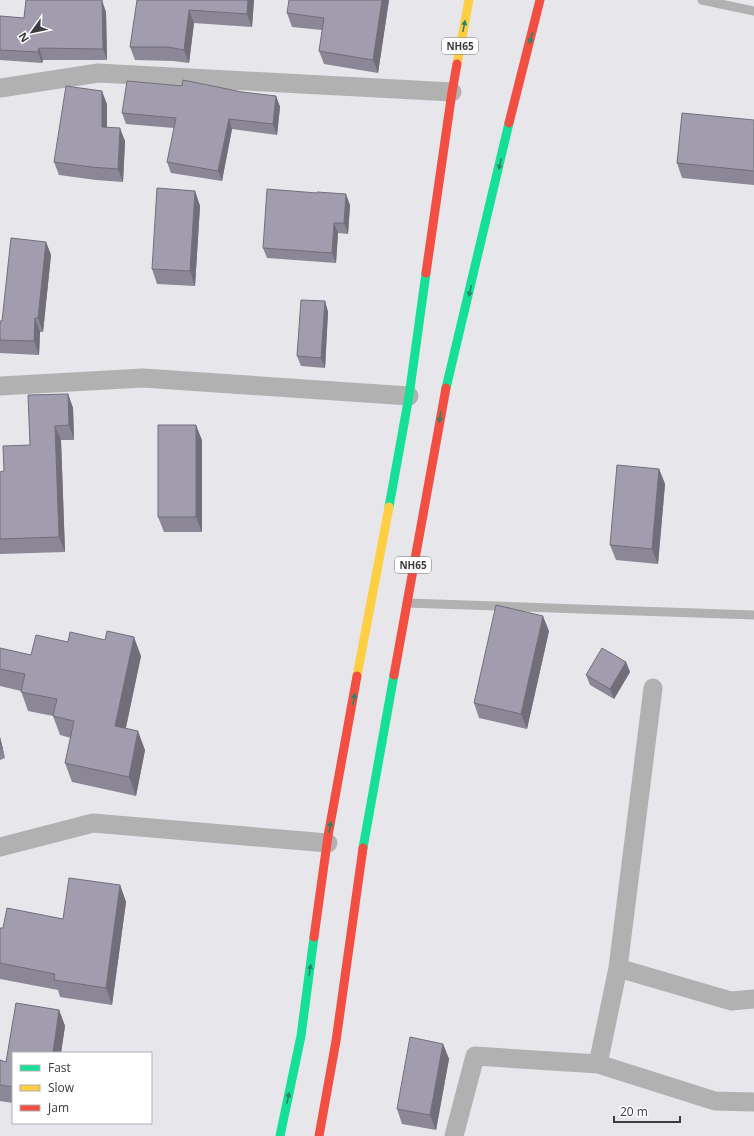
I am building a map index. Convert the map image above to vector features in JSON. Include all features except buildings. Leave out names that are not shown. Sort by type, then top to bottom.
[{"type":"highway","name":"NH65","points":[[280,1136],[301,1036],[328,843],[409,396],[452,92],[469,0]]},
{"type":"highway","name":"NH65","points":[[319,1136],[336,1041],[364,839],[444,398],[515,98],[540,0]]},
{"type":"street","points":[[0,88],[98,74],[452,92]]},
{"type":"street","points":[[0,386],[143,378],[409,396]]},
{"type":"street","points":[[598,1064],[618,968],[654,688]]},
{"type":"street","points":[[0,847],[93,823],[328,843]]},
{"type":"street","points":[[618,968],[731,1001],[754,999]]},
{"type":"street","points":[[454,1136],[475,1056],[598,1064],[715,1101],[754,1102]]},
{"type":"lane","points":[[702,0],[754,11]]},
{"type":"lane","points":[[406,603],[754,615]]},
{"type":"traffic: fast","points":[[446,388],[509,123]]},
{"type":"traffic: fast","points":[[389,507],[409,396],[426,273]]},
{"type":"traffic: fast","points":[[363,848],[394,675]]},
{"type":"traffic: fast","points":[[280,1136],[301,1036],[314,937]]},
{"type":"traffic: slow","points":[[457,64],[469,0]]},
{"type":"traffic: slow","points":[[357,676],[389,507]]},
{"type":"traffic: jam","points":[[509,123],[540,0]]},
{"type":"traffic: jam","points":[[426,273],[457,64]]},
{"type":"traffic: jam","points":[[394,675],[446,388]]},
{"type":"traffic: jam","points":[[314,937],[328,836],[357,676]]},
{"type":"traffic: jam","points":[[319,1136],[336,1041],[363,848]]}]
